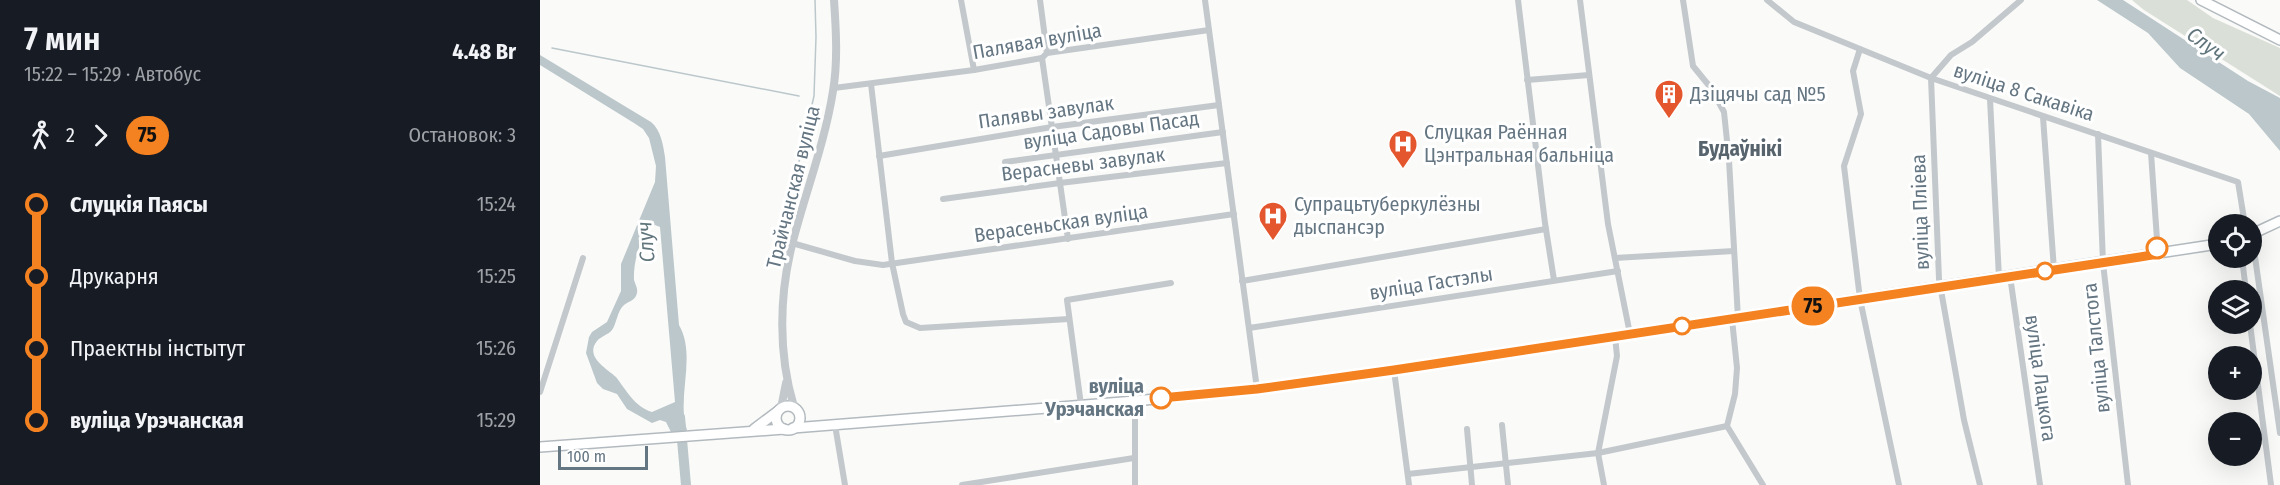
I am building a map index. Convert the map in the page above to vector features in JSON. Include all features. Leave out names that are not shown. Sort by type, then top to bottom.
[{"type":"main road","points":[[2201,0],[2280,40]]},
{"type":"main road","points":[[2262,229],[2280,221]]},
{"type":"main road","points":[[540,447],[1257,389],[2208,246]]},
{"type":"main road","points":[[747,432],[764,424],[788,406],[817,423],[831,425]]},
{"type":"main road","points":[[780,410],[777,421],[788,428]]},
{"type":"main road","points":[[788,428],[799,422],[796,410]]},
{"type":"street","name":"Трайчанская вуліца","points":[[780,410],[786,382],[783,332],[784,298],[792,243],[828,118],[834,88],[836,53],[834,0]]},
{"type":"street","points":[[961,0],[974,70]]},
{"type":"street","points":[[1040,0],[1052,127],[1068,239]]},
{"type":"street","points":[[1205,0],[1257,389]]},
{"type":"street","points":[[1518,0],[1554,280]]},
{"type":"street","points":[[1580,0],[1608,224],[1630,334]]},
{"type":"street","points":[[1683,0],[1693,66],[1711,88],[1724,112],[1729,160],[1737,368],[1735,394],[1726,426],[1763,485]]},
{"type":"street","name":"вуліца 8 Сакавіка","points":[[1767,0],[1794,21],[1931,78],[2238,182],[2243,214]]},
{"type":"street","points":[[1931,78],[1951,55],[1972,42],[2021,0]]},
{"type":"street","name":"Палявая вуліца","points":[[834,88],[974,70],[1044,55],[1209,30]]},
{"type":"street","points":[[1860,49],[1852,71],[1861,114],[1844,166],[1860,299],[1899,485]]},
{"type":"street","points":[[1527,80],[1589,75]]},
{"type":"street","name":"вуліца Пліева","points":[[1931,78],[1941,287],[1964,420],[1980,485]]},
{"type":"street","points":[[871,84],[892,262],[906,322],[913,327],[920,328],[1069,319]]},
{"type":"street","points":[[1990,99],[1999,278]]},
{"type":"street","name":"Палявы завулак","points":[[879,156],[1052,127],[1219,105]]},
{"type":"street","points":[[2043,117],[2054,270]]},
{"type":"street","name":"вуліца Садовы Пасад","points":[[1005,162],[1223,132]]},
{"type":"street","name":"вуліца Талстога","points":[[2098,134],[2103,262],[2128,485]]},
{"type":"street","points":[[2151,153],[2158,254]]},
{"type":"street","name":"Верасневы завулак","points":[[943,199],[1227,163]]},
{"type":"street","name":"Верасеньская вуліца","points":[[792,243],[867,264],[883,265],[1234,214]]},
{"type":"street","points":[[1242,280],[1546,229]]},
{"type":"street","points":[[1615,258],[1734,251]]},
{"type":"street","points":[[540,392],[583,258]]},
{"type":"street","points":[[2257,268],[2280,432],[2264,435]]},
{"type":"street","name":"вуліца Гастэлы","points":[[1249,328],[1618,271]]},
{"type":"street","name":"вуліца Лацкога","points":[[2010,276],[2040,485]]},
{"type":"street","points":[[1081,405],[1067,300],[1171,282]]},
{"type":"street","points":[[2251,334],[2271,485]]},
{"type":"street","points":[[1604,485],[1598,453],[1617,356],[1615,336]]},
{"type":"street","points":[[1394,370],[1409,485]]},
{"type":"street","name":"Трайчанская вуліца","points":[[786,382],[796,410]]},
{"type":"street","points":[[1134,400],[1135,485]]},
{"type":"street","points":[[831,425],[845,485]]},
{"type":"street","points":[[1503,425],[1508,485]]},
{"type":"street","points":[[1408,474],[1598,453],[1726,426]]},
{"type":"street","points":[[1467,429],[1472,485]]},
{"type":"street","points":[[962,485],[1134,458]]},
{"type":"shaded area","name":"Случ","points":[[2097,0],[2123,0],[2248,81],[2280,98],[2280,151],[2249,114],[2180,68],[2148,33]]},
{"type":"shaded area","points":[[2132,0],[2187,0],[2213,18],[2280,48],[2280,96],[2144,10]]},
{"type":"shaded area","points":[[540,55],[651,122],[659,133],[665,157],[679,325],[686,350],[684,418],[687,430],[671,432],[666,422],[660,420],[652,423],[627,409],[617,394],[603,389],[597,383],[586,353],[589,337],[592,332],[607,322],[621,291],[621,264],[655,182],[656,166],[649,138],[643,129],[540,65]],"holes":[[[655,225],[660,227],[675,402],[652,412],[636,402],[616,377],[599,362],[593,352],[597,341],[612,330],[624,305],[636,296],[634,273],[638,249],[650,229]]]},
{"type":"waterway","points":[[798,166],[814,96],[815,0]]},
{"type":"waterway","points":[[552,48],[799,96]]},
{"type":"waterway","name":"Случ","points":[[680,417],[686,485]]},
{"type":"bus line","name":"75","points":[[1161,398],[1257,389],[1544,348],[2140,257],[2158,254],[2157,248]]},
{"type":"place","name":"Дзіцячы сад №5","points":[[1669,120]]},
{"type":"place","name":"Слуцкая Раённая Цэнтральная бальніца","points":[[1403,170]]},
{"type":"place","name":"Супрацьтуберкулёзны дыспансэр","points":[[1273,242]]},
{"type":"place","name":"вуліца Урэчанская","points":[[1161,398]]},
{"type":"district","name":"Будаўнікі","points":[[1740,149]]}]
